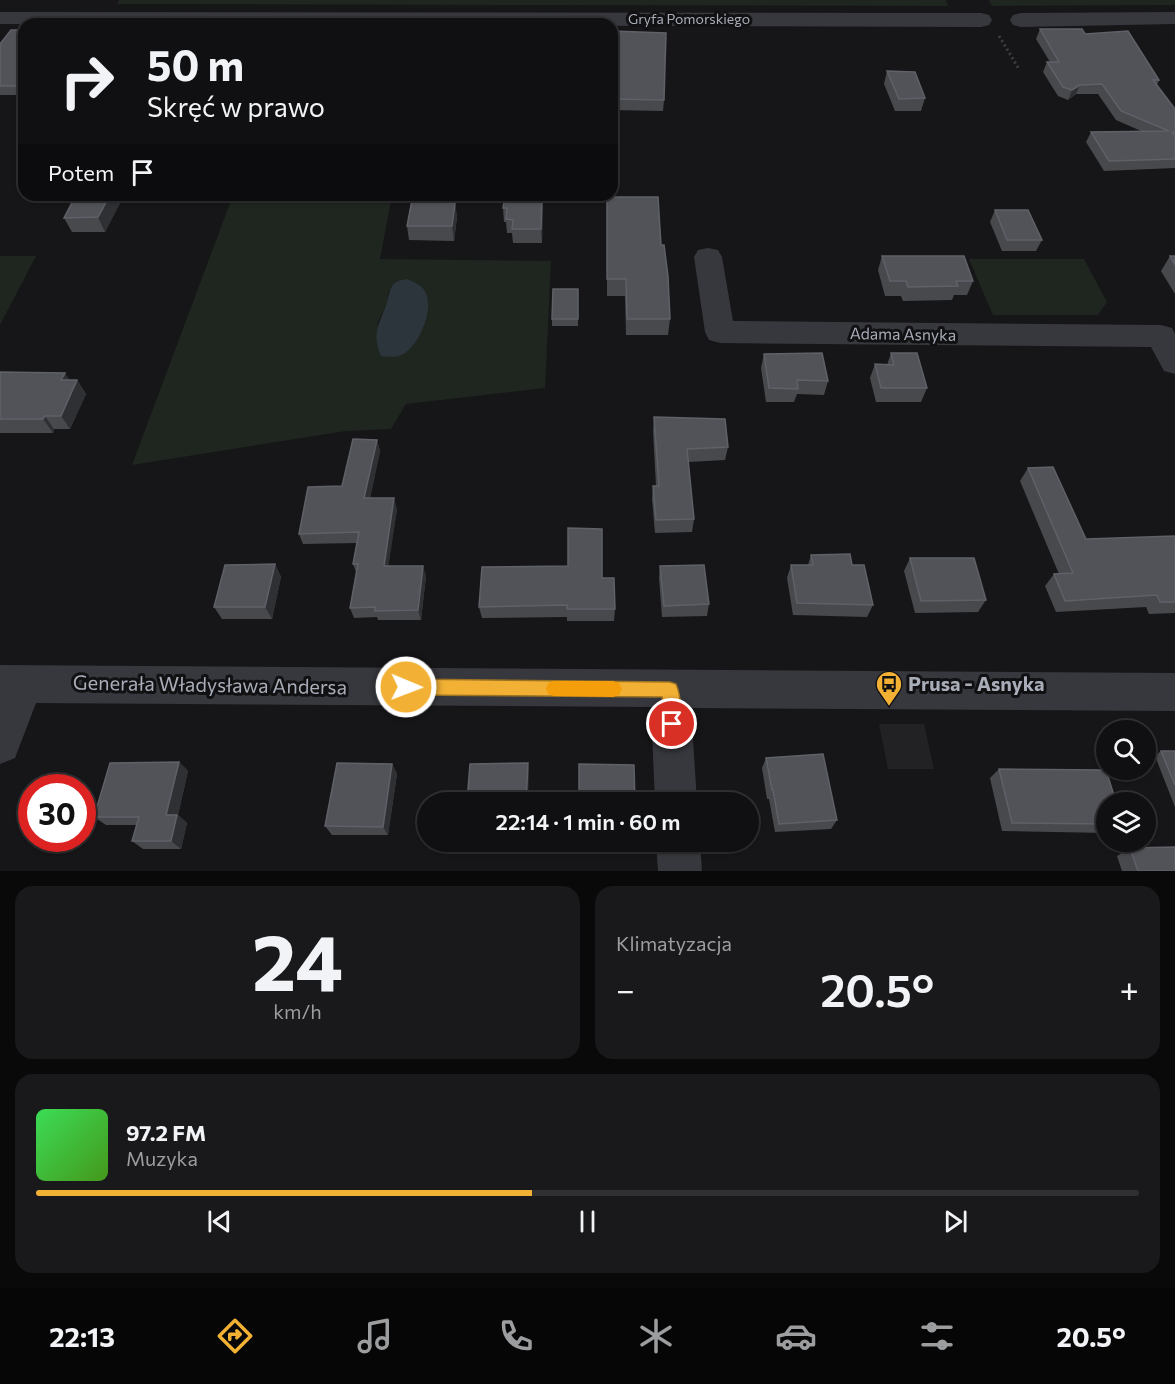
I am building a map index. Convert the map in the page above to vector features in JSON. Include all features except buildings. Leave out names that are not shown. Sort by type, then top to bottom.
[{"type":"street","name":"Gryfa Pomorskiego","points":[[0,18],[18,18]]},
{"type":"street","points":[[1021,20],[1175,18]]},
{"type":"street","name":"Gryfa Pomorskiego","points":[[618,19],[981,20]]},
{"type":"street","name":"Adama Asnyka","points":[[708,257],[720,332],[1168,350]]},
{"type":"street","points":[[0,744],[11,684]]},
{"type":"street","name":"Generała Władysława Andersa","points":[[11,684],[1175,692]]},
{"type":"street","points":[[670,690],[675,792]]},
{"type":"street","points":[[679,852],[680,871]]},
{"type":"shaded area","points":[[119,0],[946,0],[948,6],[117,4]]},
{"type":"shaded area","points":[[989,0],[1175,0],[1175,5],[992,6]]},
{"type":"shaded area","points":[[231,201],[391,201],[380,259],[551,261],[545,388],[406,404],[391,429],[346,431],[132,465]],"holes":[[[389,290],[424,326],[405,353],[377,324],[386,305]]]},
{"type":"shaded area","points":[[0,256],[36,256],[0,325]]},
{"type":"shaded area","points":[[969,259],[1084,259],[1107,302],[1098,315],[993,315]]},
{"type":"shaded area","points":[[408,279],[421,287],[427,297],[425,324],[416,341],[405,353],[390,357],[381,356],[377,330],[390,290],[397,282]]},
{"type":"shaded area","points":[[879,724],[924,724],[934,769],[888,769]]},
{"type":"slow traffic","points":[[554,689],[613,689]]},
{"type":"place","name":"Prusa - Asnyka","points":[[889,707]]},
{"type":"route","points":[[406,687],[670,690],[672,724]]}]
